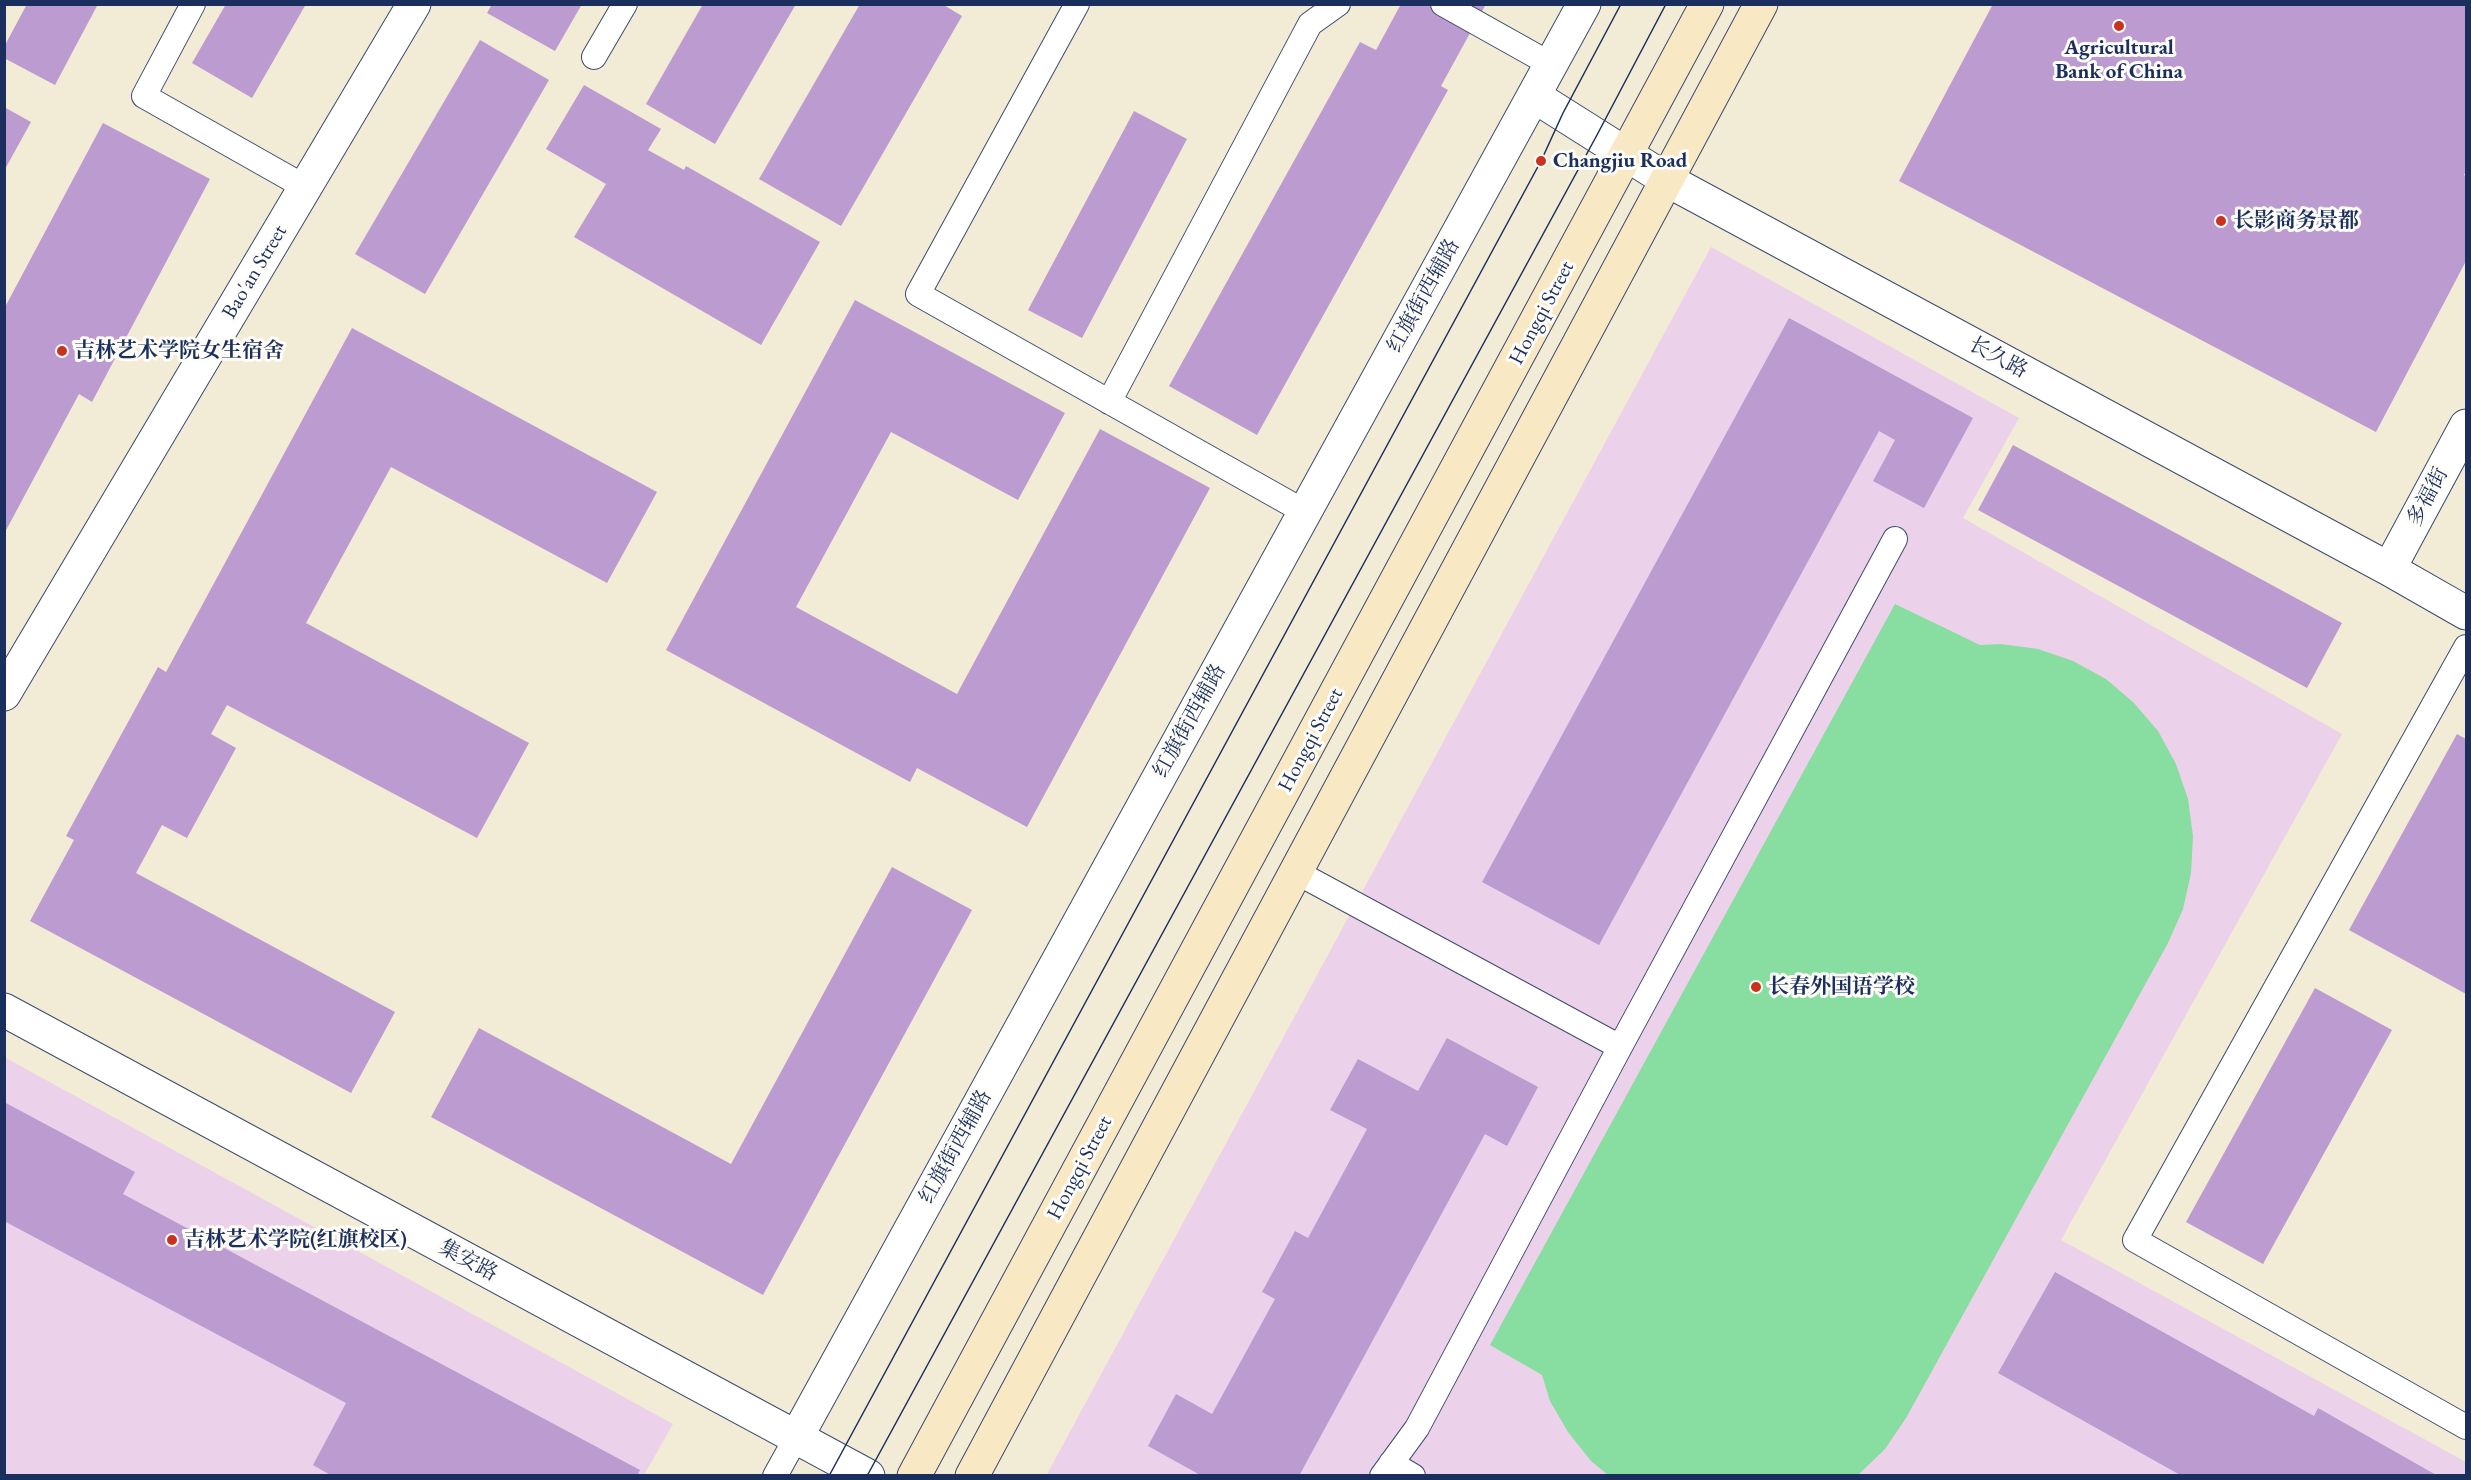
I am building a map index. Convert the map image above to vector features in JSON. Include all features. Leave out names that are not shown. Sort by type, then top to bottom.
[{"type":"main road","name":"Hongqi Street","points":[[914,1476],[1707,4]]},
{"type":"main road","points":[[972,1476],[1761,4]]},
{"type":"street","name":"Bao'an Street","points":[[4,694],[414,4]]},
{"type":"street","name":"红旗街西辅路","points":[[796,1438],[1584,4]]},
{"type":"street","name":"长久路","points":[[1534,96],[1667,180],[2389,569],[2466,613]]},
{"type":"street","name":"多福街","points":[[2389,569],[2466,426]]},
{"type":"street","name":"集安路","points":[[4,1010],[868,1476]]},
{"type":"lane","points":[[192,4],[144,96],[305,188]]},
{"type":"lane","points":[[594,57],[625,4]]},
{"type":"lane","points":[[1077,4],[918,294],[1305,512]]},
{"type":"lane","points":[[1109,402],[1310,24],[1338,4]]},
{"type":"lane","points":[[1443,4],[1552,65]]},
{"type":"lane","points":[[1413,1476],[1387,1469],[1418,1428],[1620,1047],[1895,539]]},
{"type":"lane","points":[[2466,647],[2135,1240],[2466,1427]]},
{"type":"lane","points":[[1296,872],[1620,1047]]},
{"type":"lane","points":[[775,1476],[796,1438]]},
{"type":"shaded area","name":"长春外国语学校","points":[[1711,247],[2019,418],[1963,518],[2342,734],[2061,1240],[2466,1462],[2466,1475],[1046,1476]]},
{"type":"shaded area","name":"吉林艺术学院(红旗校区)","points":[[4,1057],[673,1424],[644,1475],[5,1475]]},
{"type":"green space","points":[[1895,604],[1980,645],[2001,644],[2038,649],[2073,661],[2106,679],[2134,703],[2158,731],[2176,764],[2188,799],[2193,836],[2191,873],[2183,909],[2168,943],[1906,1418],[1885,1449],[1858,1475],[1608,1475],[1591,1461],[1568,1432],[1550,1401],[1542,1375],[1490,1345]]},
{"type":"building","points":[[27,4],[98,4],[55,85],[4,58],[4,47]]},
{"type":"building","points":[[226,4],[306,4],[252,98],[192,63]]},
{"type":"building","points":[[492,4],[582,4],[555,51],[487,13]]},
{"type":"building","points":[[703,4],[796,4],[715,144],[646,104]]},
{"type":"building","points":[[860,4],[942,4],[962,16],[841,226],[759,179]]},
{"type":"building","points":[[1401,4],[1486,4],[1441,86],[1448,90],[1257,435],[1169,386],[1360,42],[1376,50]]},
{"type":"building","name":"长影商务景都","points":[[1993,4],[2466,4],[2466,171],[2464,175],[2466,176],[2466,261],[2376,432],[1899,181]]},
{"type":"building","points":[[480,40],[549,80],[425,294],[355,254]]},
{"type":"building","points":[[584,85],[661,129],[648,150],[684,170],[686,166],[820,242],[761,345],[574,237],[606,184],[546,149]]},
{"type":"building","points":[[4,107],[31,122],[4,171]]},
{"type":"building","points":[[1134,111],[1187,139],[1082,338],[1028,310]]},
{"type":"building","name":"吉林艺术学院女生宿舍","points":[[103,123],[210,179],[92,402],[79,394],[4,534],[4,309]]},
{"type":"building","points":[[855,300],[1065,413],[1018,500],[891,432],[796,607],[957,694],[1100,429],[1210,488],[1027,827],[917,768],[910,782],[666,650]]},
{"type":"building","points":[[1789,318],[1973,418],[1924,508],[1873,481],[1895,440],[1879,431],[1599,945],[1482,882]]},
{"type":"building","points":[[352,328],[657,492],[607,583],[391,467],[306,623],[529,743],[477,838],[227,705],[211,734],[236,748],[187,838],[162,825],[136,873],[395,1012],[351,1093],[30,921],[74,840],[66,836],[158,667],[166,672]]},
{"type":"building","points":[[2013,445],[2342,623],[2307,688],[1978,510]]},
{"type":"building","points":[[2457,734],[2466,739],[2466,994],[2349,930]]},
{"type":"building","points":[[892,867],[972,910],[763,1295],[431,1117],[479,1028],[731,1164]]},
{"type":"building","points":[[2315,988],[2392,1030],[2263,1264],[2186,1222]]},
{"type":"building","points":[[1447,1038],[1538,1087],[1507,1146],[1485,1134],[1299,1476],[1202,1476],[1148,1446],[1176,1394],[1212,1414],[1275,1299],[1262,1292],[1295,1231],[1308,1238],[1367,1129],[1330,1110],[1358,1059],[1418,1091]]},
{"type":"building","points":[[4,1102],[135,1172],[123,1194],[640,1470],[637,1476],[332,1476],[313,1465],[346,1403],[4,1221]]},
{"type":"building","points":[[2055,1272],[2314,1416],[2318,1408],[2438,1476],[2182,1476],[1998,1373]]},
{"type":"tram line","points":[[829,1476],[1541,161],[1563,113],[1621,4]]},
{"type":"tram line","points":[[867,1476],[1597,135],[1666,4]]},
{"type":"place","name":"Agricultural Bank of China","points":[[2119,26]]},
{"type":"place","name":"Changjiu Road","points":[[1541,161]]},
{"type":"place","name":"长影商务景都","points":[[2221,221]]},
{"type":"place","name":"吉林艺术学院女生宿舍","points":[[62,351]]},
{"type":"place","name":"长春外国语学校","points":[[1756,987]]},
{"type":"place","name":"吉林艺术学院(红旗校区)","points":[[172,1240]]}]
